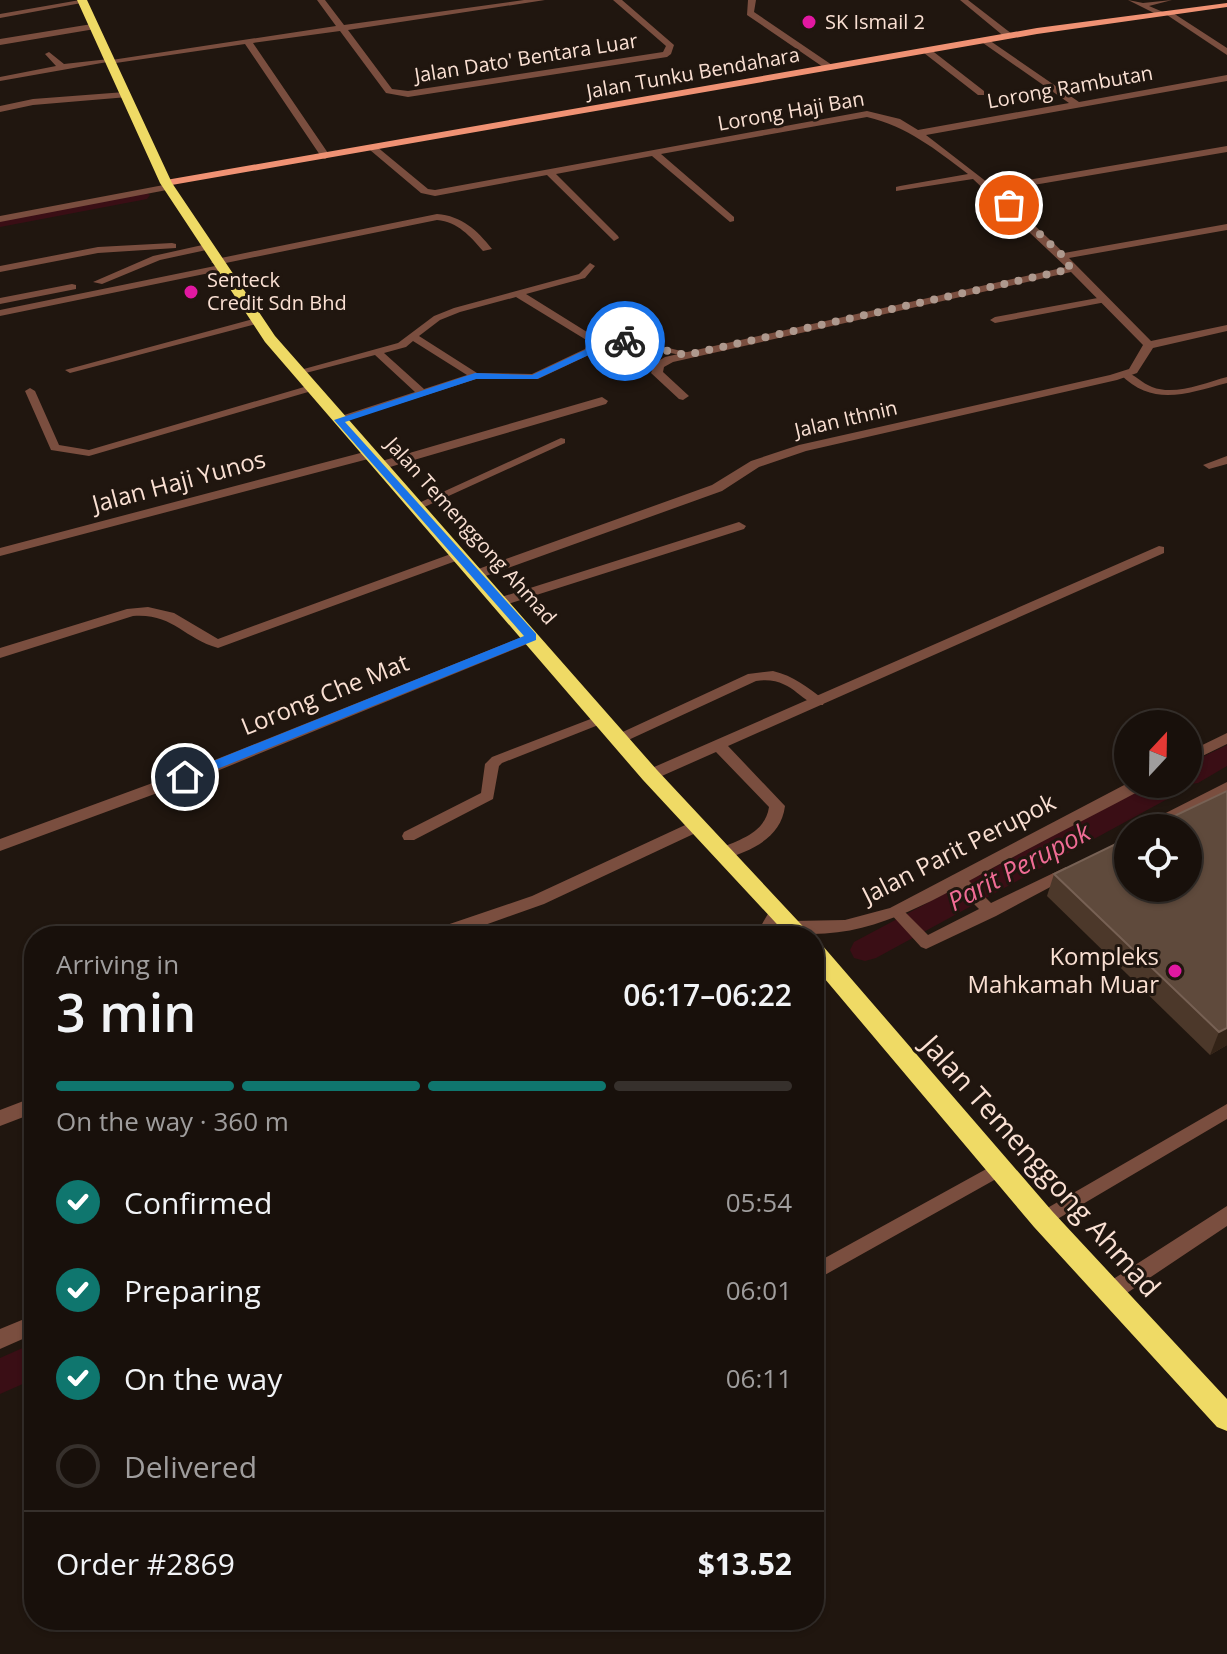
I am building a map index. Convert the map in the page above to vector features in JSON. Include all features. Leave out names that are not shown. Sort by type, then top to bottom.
[{"type":"main road","name":"Jalan Temenggong Ahmad","points":[[82,1],[167,185],[257,321],[374,461],[532,637],[650,775],[792,926]]},
{"type":"main road","name":"Jalan Temenggong Ahmad","points":[[824,963],[1043,1219],[1227,1418]]},
{"type":"street","points":[[321,0],[342,28]]},
{"type":"street","points":[[109,61],[541,0]]},
{"type":"street","name":"Jalan Dato' Bentara Luar","points":[[342,28],[389,91],[396,94],[659,56],[671,50],[617,0]]},
{"type":"street","points":[[0,16],[82,1]]},
{"type":"street","name":"Jalan Tunku Bendahara","points":[[167,185],[1009,36],[1227,5]]},
{"type":"street","points":[[1165,13],[1227,52]]},
{"type":"street","points":[[0,42],[92,27]]},
{"type":"street","points":[[986,41],[1076,104]]},
{"type":"street","points":[[248,42],[325,156]]},
{"type":"street","points":[[927,51],[981,93]]},
{"type":"street","name":"Lorong Rambutan","points":[[919,133],[1227,78]]},
{"type":"street","points":[[0,109],[33,102],[125,95]]},
{"type":"street","name":"Lorong Haji Ban","points":[[373,148],[425,191],[435,193],[867,114],[887,117],[919,133],[991,189],[1063,256],[1071,269],[1149,345]]},
{"type":"street","points":[[991,189],[1227,149]]},
{"type":"street","points":[[655,154],[730,219]]},
{"type":"street","points":[[550,173],[614,238]]},
{"type":"street","points":[[900,189],[975,176]]},
{"type":"street","points":[[0,301],[113,279],[157,258],[211,254],[437,217],[451,217],[473,232],[487,249]]},
{"type":"street","points":[[1063,256],[1227,227]]},
{"type":"street","points":[[0,269],[98,250],[160,248],[211,254]]},
{"type":"street","points":[[0,313],[211,254]]},
{"type":"street","points":[[683,396],[657,373],[659,365],[686,355],[1071,269]]},
{"type":"street","points":[[1125,374],[1133,371],[1149,345],[1227,328]]},
{"type":"street","name":"Jalan Ithnin","points":[[475,575],[717,488],[755,464],[803,448],[1125,374]]},
{"type":"street","name":"Jalan Haji Yunos","points":[[0,552],[374,461],[602,401]]},
{"type":"street","points":[[1209,465],[1227,460]]},
{"type":"street","points":[[500,602],[739,526]]},
{"type":"street","points":[[650,775],[1159,550]]},
{"type":"street","points":[[0,653],[132,612],[155,608],[172,614],[199,639],[218,644],[459,555]]},
{"type":"street","name":"Lorong Che Mat","points":[[0,845],[212,767],[532,637]]},
{"type":"street","points":[[1202,751],[1227,738]]},
{"type":"street","points":[[719,746],[777,806],[777,820],[770,831],[722,854]]},
{"type":"street","name":"Jalan Parit Perupok","points":[[824,931],[869,922],[896,912],[1114,797]]},
{"type":"street","points":[[464,926],[538,900],[696,826]]},
{"type":"street","points":[[770,926],[778,911]]},
{"type":"street","points":[[0,1118],[24,1109]]},
{"type":"street","points":[[1111,1292],[1227,1215]]},
{"type":"street","points":[[0,1339],[24,1328]]},
{"type":"lane","points":[[752,0],[750,13],[829,67]]},
{"type":"lane","points":[[964,0],[1009,36]]},
{"type":"lane","points":[[1132,0],[1165,13]]},
{"type":"lane","points":[[1142,5],[1168,0]]},
{"type":"lane","points":[[49,54],[62,67]]},
{"type":"lane","points":[[0,79],[109,61]]},
{"type":"lane","points":[[0,219],[167,185]]},
{"type":"lane","points":[[298,372],[377,352],[415,338],[437,318],[582,276],[590,266]]},
{"type":"lane","points":[[520,295],[593,340],[617,339],[686,355]]},
{"type":"lane","points":[[995,320],[1103,300]]},
{"type":"lane","points":[[70,370],[257,321]]},
{"type":"lane","points":[[415,338],[475,376]]},
{"type":"lane","points":[[339,420],[475,376],[534,377],[589,351],[593,340]]},
{"type":"lane","points":[[377,352],[422,393]]},
{"type":"lane","points":[[1125,374],[1142,389],[1163,394],[1227,380]]},
{"type":"lane","points":[[30,391],[55,448],[89,453],[311,388]]},
{"type":"lane","points":[[416,507],[561,441]]},
{"type":"lane","points":[[619,739],[753,677],[772,673],[783,676],[818,702]]},
{"type":"lane","points":[[409,836],[488,796],[492,764],[497,760],[601,719]]},
{"type":"lane","points":[[1176,814],[1227,787]]},
{"type":"lane","points":[[896,912],[926,943],[1087,861]]},
{"type":"lane","points":[[958,879],[991,912]]},
{"type":"lane","points":[[1043,1219],[1227,1111]]},
{"type":"lane","points":[[824,1267],[999,1169]]},
{"type":"building","name":"Kompleks Mahkamah Muar","points":[[1227,791],[1227,1028],[1219,1032],[1054,874],[1114,845],[1114,902],[1202,902],[1202,814],[1179,814]]},
{"type":"waterway","points":[[0,222],[141,195]]},
{"type":"waterway","name":"Parit Perupok","points":[[1202,768],[1227,754]]},
{"type":"waterway","name":"Parit Perupok","points":[[865,950],[1146,798]]},
{"type":"waterway","name":"Parit Perupok","points":[[0,1377],[24,1365]]},
{"type":"way so far","points":[[625,341],[686,355],[1071,269],[1063,256],[1009,205]]},
{"type":"place","name":"SK Ismail 2","points":[[809,22]]},
{"type":"place","name":"Senteck Credit Sdn Bhd","points":[[191,292]]},
{"type":"place","name":"Kompleks Mahkamah Muar","points":[[1175,971]]},
{"type":"route","points":[[185,777],[532,637],[339,420],[475,376],[534,377],[589,351],[594,346],[593,340],[625,341]]}]
